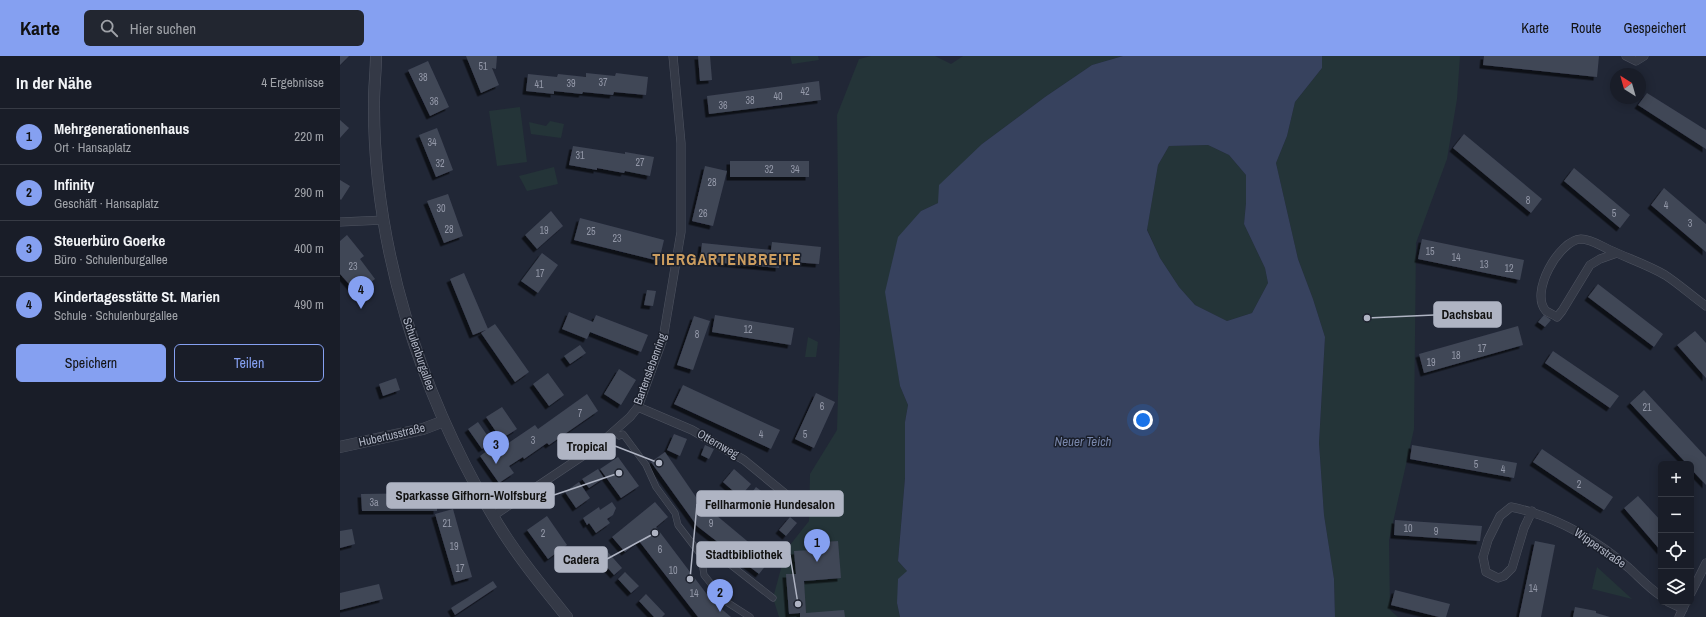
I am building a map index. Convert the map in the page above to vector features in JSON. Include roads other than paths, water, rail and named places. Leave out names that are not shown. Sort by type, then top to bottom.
[{"type":"street","name":"Schulenburgallee","points":[[376,56],[374,102],[377,161],[384,220],[397,286],[413,343],[444,421],[493,516],[542,586],[567,617]]},
{"type":"street","name":"Bartenslebenring","points":[[493,516],[596,447],[630,417],[638,407],[663,339],[681,232],[681,143],[673,56]]},
{"type":"street","points":[[1626,56],[1636,61],[1644,56]]},
{"type":"street","points":[[340,222],[384,220]]},
{"type":"street","points":[[1617,253],[1600,259],[1590,265],[1557,317],[1546,310],[1542,303],[1540,292],[1550,268],[1560,251],[1567,244],[1574,240],[1584,239],[1617,253],[1664,274],[1706,306]]},
{"type":"street","name":"Otternweg","points":[[638,407],[692,430],[744,460],[789,497]]},
{"type":"street","name":"Hubertusstraße","points":[[340,447],[423,429],[444,421]]},
{"type":"street","points":[[614,431],[619,436],[623,434],[646,465],[656,488],[675,512],[678,525],[701,555],[704,575],[725,600],[750,617]]},
{"type":"street","name":"Wipperstraße","points":[[1532,511],[1524,528],[1512,568],[1504,576],[1498,578],[1486,572],[1483,557],[1488,540],[1500,516],[1511,507],[1532,511],[1586,535],[1629,568],[1658,593]]},
{"type":"street","points":[[701,555],[723,558],[773,598]]},
{"type":"street","points":[[1694,587],[1706,563]]},
{"type":"street","points":[[1679,617],[1685,605]]},
{"type":"water","name":"Neuer Teich","points":[[1123,56],[1322,56],[1322,68],[1295,102],[1287,136],[1276,163],[1298,259],[1325,337],[1319,443],[1324,515],[1334,579],[1335,617],[900,617],[897,603],[898,579],[907,571],[898,561],[905,478],[905,422],[908,405],[900,386],[885,292],[898,237],[921,211],[938,203],[939,185],[982,144],[1045,97],[1092,65]],"holes":[[[1208,145],[1229,155],[1246,175],[1244,224],[1265,268],[1268,283],[1252,313],[1227,321],[1195,305],[1179,287],[1160,258],[1147,230],[1158,165],[1169,146]]]},
{"type":"place","name":"Kindertagesstätte St. Marien","points":[[361,309]]},
{"type":"place","name":"Dachsbau","points":[[1367,318]]},
{"type":"place","name":"Tropical","points":[[659,463]]},
{"type":"place","name":"Steuerbüro Goerke","points":[[496,464]]},
{"type":"place","name":"Sparkasse Gifhorn-Wolfsburg","points":[[619,473]]},
{"type":"place","name":"Cadera","points":[[655,533]]},
{"type":"place","name":"Mehrgenerationenhaus","points":[[817,562]]},
{"type":"place","name":"Fellharmonie Hundesalon","points":[[690,579]]},
{"type":"place","name":"Stadtbibliothek","points":[[798,604]]},
{"type":"place","name":"Infinity","points":[[720,612]]},
{"type":"district","name":"TIERGARTENBREITE","points":[[727,259]]}]
